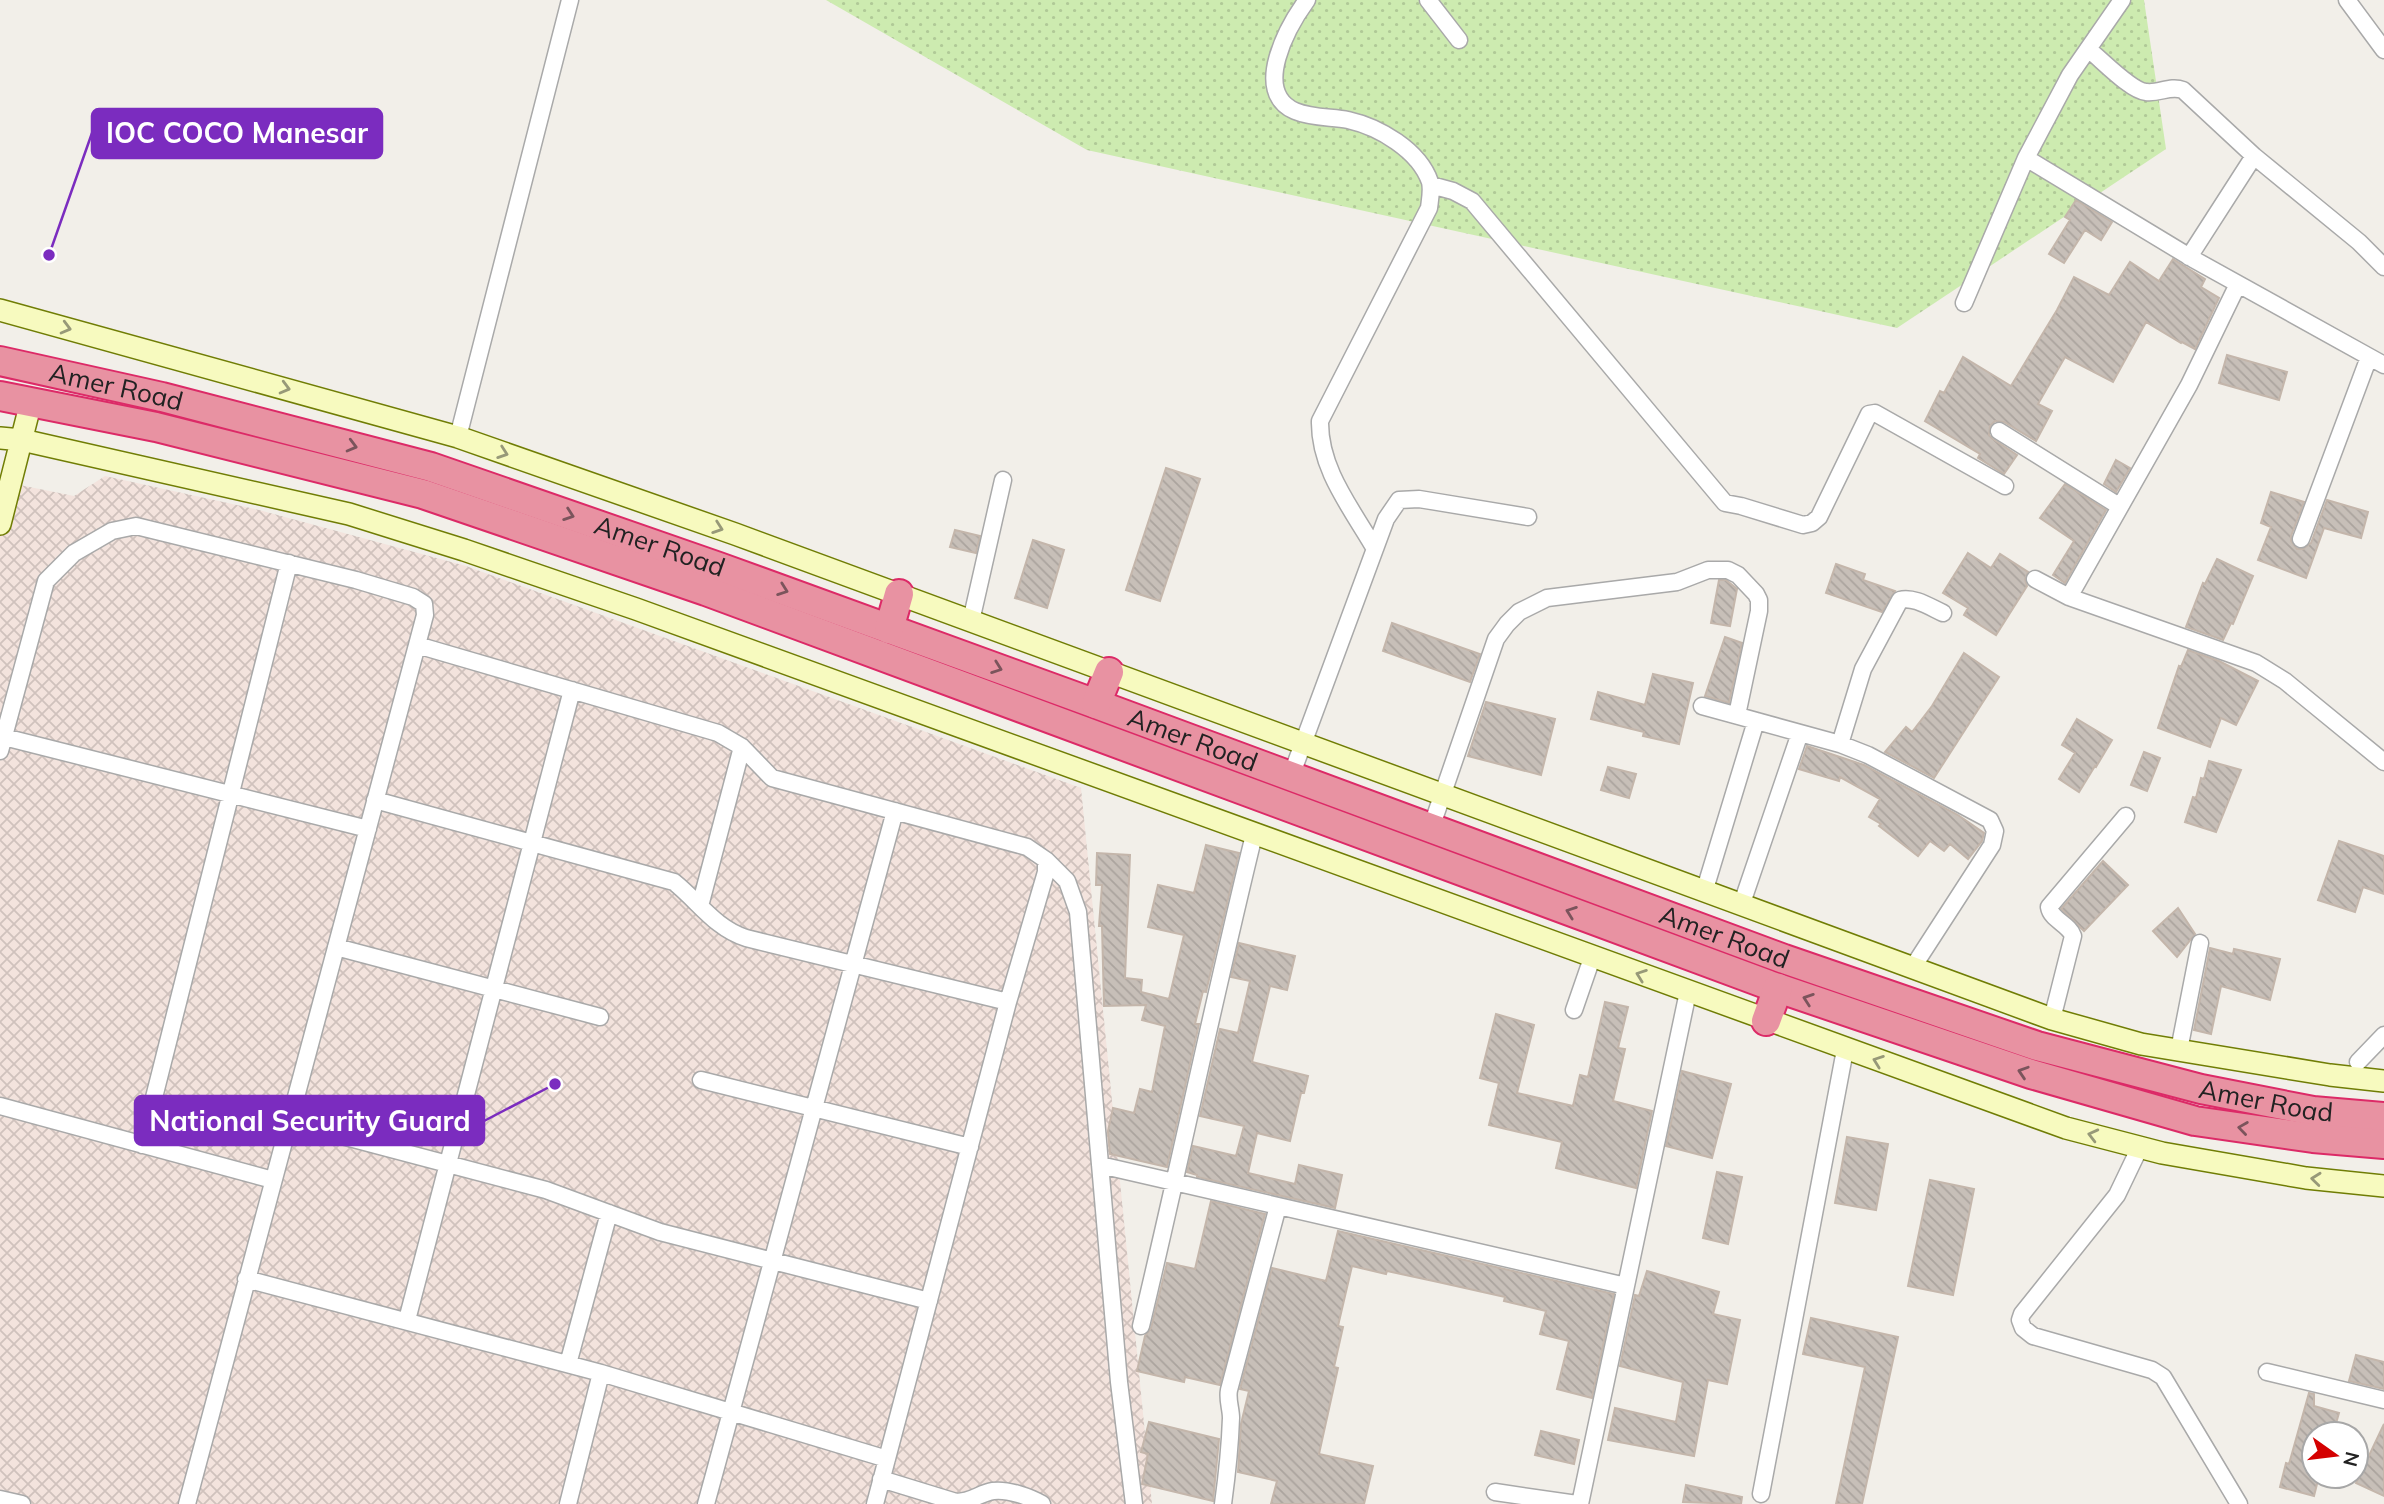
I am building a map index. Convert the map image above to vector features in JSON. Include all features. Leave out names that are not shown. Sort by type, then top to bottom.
[{"type":"highway","name":"Amer Road","points":[[0,361],[162,397],[430,467],[890,629],[1784,959],[2037,1046],[2201,1089],[2312,1111],[2384,1117]]},
{"type":"highway","name":"Amer Road","points":[[0,396],[156,427],[423,494],[706,591],[1778,988],[2031,1074],[2195,1121],[2313,1138],[2384,1144]]},
{"type":"highway","points":[[890,629],[899,594]]},
{"type":"highway","points":[[1096,704],[1109,672]]},
{"type":"highway","points":[[1766,1021],[1778,988]]},
{"type":"street","points":[[458,437],[570,0]]},
{"type":"street","points":[[1307,0],[1297,14],[1279,54],[1273,81],[1276,94],[1295,111],[1350,121],[1390,136],[1423,168],[1431,185],[1429,208],[1320,421],[1324,456],[1336,483],[1375,549]]},
{"type":"street","points":[[1429,0],[1459,40]]},
{"type":"street","points":[[1964,303],[2026,158],[2070,75],[2122,0]]},
{"type":"street","points":[[2347,0],[2384,50]]},
{"type":"street","points":[[2088,49],[2136,89],[2147,93],[2176,88],[2183,90],[2254,156],[2358,242],[2384,267]]},
{"type":"street","points":[[2189,257],[2254,156]]},
{"type":"street","points":[[2026,158],[2189,257],[2376,361],[2301,539]]},
{"type":"street","points":[[1431,185],[1453,191],[1472,201],[1725,503],[1803,525],[1812,523],[1819,517],[1869,414],[1875,413],[2005,486]]},
{"type":"street","points":[[2069,597],[2189,385],[2238,284]]},
{"type":"street","points":[[0,310],[458,437],[722,529],[2052,1019],[2141,1044],[2384,1081]]},
{"type":"street","points":[[0,524],[32,402]]},
{"type":"street","points":[[1999,431],[2119,506]]},
{"type":"street","points":[[0,438],[22,440],[349,514],[464,550],[2066,1128],[2162,1153],[2305,1178],[2384,1186]]},
{"type":"street","points":[[971,621],[1003,480]]},
{"type":"street","points":[[1291,776],[1375,549],[1387,519],[1399,500],[1419,499],[1528,517]]},
{"type":"street","points":[[187,1504],[246,1279],[368,830],[425,615],[424,604],[413,597],[136,526],[112,531],[74,553],[46,581],[2,744],[230,794],[368,830]]},
{"type":"street","points":[[142,1145],[289,564]]},
{"type":"street","points":[[1430,828],[1496,639],[1519,612],[1547,597],[1677,582],[1708,570],[1728,570],[1738,575],[1756,594],[1759,611],[1737,715]]},
{"type":"street","points":[[2035,579],[2069,597],[2256,663],[2285,681],[2384,762]]},
{"type":"street","points":[[1840,744],[1863,669],[1900,600],[1911,599],[1943,613]]},
{"type":"street","points":[[417,645],[718,733],[742,747],[772,778],[1027,848],[1046,860],[1067,881],[1078,912],[1119,1382],[1133,1504]]},
{"type":"street","points":[[407,1320],[572,690]]},
{"type":"street","points":[[1702,706],[1840,744],[1868,755],[1990,820],[1995,831],[1992,845],[1913,967]]},
{"type":"street","points":[[1705,889],[1756,721]]},
{"type":"street","points":[[1742,903],[1800,733]]},
{"type":"street","points":[[700,906],[742,747]]},
{"type":"street","points":[[375,800],[666,879],[700,906],[714,922],[731,933],[1008,1002]]},
{"type":"street","points":[[706,1504],[895,811]]},
{"type":"street","points":[[2052,1019],[2073,936],[2069,929],[2050,913],[2049,907],[2126,817]]},
{"type":"street","points":[[1141,1326],[1176,1182],[1217,986],[1254,835]]},
{"type":"street","points":[[875,1504],[1008,1002],[1046,872],[1046,860]]},
{"type":"street","points":[[2179,1050],[2200,943]]},
{"type":"street","points":[[336,947],[600,1017]]},
{"type":"street","points":[[1574,1010],[1592,958]]},
{"type":"street","points":[[1495,1492],[1578,1504],[1688,992]]},
{"type":"street","points":[[2358,1062],[2384,1035]]},
{"type":"street","points":[[1761,1493],[1846,1050]]},
{"type":"street","points":[[701,1080],[970,1147]]},
{"type":"street","points":[[0,1107],[273,1180]]},
{"type":"street","points":[[289,1122],[546,1190],[660,1232],[929,1301]]},
{"type":"street","points":[[2140,1147],[2117,1195],[2020,1320],[2023,1328],[2034,1336],[2158,1373],[2172,1390],[2239,1504]]},
{"type":"street","points":[[1100,1165],[1626,1286]]},
{"type":"street","points":[[1223,1504],[1231,1451],[1229,1390],[1278,1206]]},
{"type":"street","points":[[568,1364],[609,1213]]},
{"type":"street","points":[[246,1279],[601,1373],[887,1458]]},
{"type":"street","points":[[2267,1372],[2384,1399]]},
{"type":"street","points":[[568,1504],[601,1373]]},
{"type":"street","points":[[881,1479],[956,1502],[984,1499],[993,1491],[1008,1492],[1042,1504]]},
{"type":"street","points":[[0,1499],[22,1504]]},
{"type":"shaded area","points":[[105,476],[259,510],[466,566],[1081,788],[1152,1504],[0,1504],[0,481],[74,496]]},
{"type":"green space","points":[[826,0],[2144,0],[2166,149],[1897,328],[1087,150]]},
{"type":"building","points":[[2076,200],[2112,222],[2101,240],[2085,230],[2064,263],[2049,254],[2070,220],[2065,217]]},
{"type":"building","points":[[2173,259],[2205,279],[2201,287],[2219,298],[2195,349],[2146,322],[2113,382],[2065,357],[2038,404],[2052,411],[2036,441],[2004,422],[1995,421],[1990,426],[1989,435],[2017,455],[2004,474],[1978,458],[1980,454],[1925,421],[1940,391],[1944,393],[1963,357],[2011,386],[2074,277],[2109,295],[2130,262],[2159,281]]},
{"type":"building","points":[[2227,355],[2287,372],[2279,400],[2219,383]]},
{"type":"building","points":[[2116,460],[2130,468],[2116,492],[2104,484]]},
{"type":"building","points":[[1166,468],[1200,479],[1160,601],[1126,590]]},
{"type":"building","points":[[2065,484],[2106,510],[2065,583],[2053,575],[2074,541],[2040,518]]},
{"type":"building","points":[[2271,492],[2304,502],[2291,536],[2297,549],[2303,549],[2311,543],[2327,500],[2368,512],[2361,538],[2324,528],[2306,578],[2258,560],[2271,527],[2261,523]]},
{"type":"building","points":[[955,530],[980,536],[976,553],[950,547]]},
{"type":"building","points":[[1033,540],[1064,550],[1047,608],[1015,598]]},
{"type":"building","points":[[1968,553],[1991,568],[2000,554],[2028,572],[2025,579],[2027,586],[1996,635],[1964,615],[1968,608],[1943,593]]},
{"type":"building","points":[[2217,559],[2253,576],[2233,624],[2231,623],[2223,640],[2186,627],[2203,583],[2205,584]]},
{"type":"building","points":[[1836,564],[1865,574],[1863,580],[1895,591],[1882,612],[1826,593]]},
{"type":"building","points":[[1719,580],[1726,580],[1737,589],[1730,626],[1711,623]]},
{"type":"building","points":[[1392,623],[1480,654],[1470,682],[1383,651]]},
{"type":"building","points":[[1725,637],[1742,643],[1729,703],[1705,696]]},
{"type":"building","points":[[2188,650],[2219,661],[2258,681],[2236,725],[2221,718],[2210,747],[2158,728],[2179,666],[2181,667]]},
{"type":"building","points":[[1964,653],[1999,677],[1934,778],[1885,752],[1906,727],[1912,732],[1932,706]]},
{"type":"building","points":[[1653,674],[1693,683],[1679,744],[1643,736],[1644,732],[1591,719],[1598,692],[1645,705]]},
{"type":"building","points":[[1486,702],[1555,719],[1541,775],[1468,756]]},
{"type":"building","points":[[2077,719],[2112,740],[2079,792],[2059,779],[2075,753],[2062,745]]},
{"type":"building","points":[[1807,746],[1864,765],[1958,815],[1984,833],[1982,841],[1968,859],[1950,844],[1944,851],[1930,841],[1918,856],[1869,817],[1880,799],[1840,777],[1839,781],[1799,769]]},
{"type":"building","points":[[2144,752],[2160,758],[2147,791],[2131,785]]},
{"type":"building","points":[[2209,761],[2241,770],[2216,832],[2185,822]]},
{"type":"building","points":[[1608,767],[1636,774],[1629,798],[1601,790]]},
{"type":"building","points":[[2339,841],[2384,856],[2384,894],[2363,887],[2355,912],[2318,900]]},
{"type":"building","points":[[1206,845],[1239,853],[1206,992],[1203,991],[1195,1024],[1199,1024],[1167,1167],[1110,1154],[1108,1131],[1113,1108],[1134,1113],[1140,1089],[1152,1092],[1165,1026],[1142,1020],[1146,1005],[1104,1006],[1102,926],[1099,926],[1102,885],[1096,885],[1097,853],[1130,855],[1125,978],[1142,980],[1141,992],[1169,999],[1184,935],[1148,927],[1158,885],[1194,893]]},
{"type":"building","points":[[2103,861],[2128,885],[2084,931],[2061,909]]},
{"type":"building","points":[[2178,908],[2195,934],[2177,957],[2153,931]]},
{"type":"building","points":[[1239,943],[1295,956],[1287,990],[1270,986],[1252,1062],[1308,1076],[1304,1093],[1301,1093],[1290,1141],[1257,1133],[1248,1173],[1295,1184],[1299,1165],[1342,1175],[1335,1208],[1197,1177],[1187,1172],[1193,1146],[1236,1156],[1244,1126],[1200,1116],[1220,1029],[1238,1033],[1250,981],[1231,977]]},
{"type":"building","points":[[2210,948],[2233,954],[2234,949],[2280,959],[2270,1000],[2221,986],[2211,1034],[2194,1030]]},
{"type":"building","points":[[1605,1002],[1628,1007],[1618,1048],[1625,1049],[1613,1101],[1652,1111],[1636,1188],[1556,1168],[1562,1142],[1489,1125],[1499,1083],[1480,1078],[1496,1014],[1534,1025],[1517,1093],[1573,1106],[1580,1075],[1588,1077]]},
{"type":"building","points":[[1682,1071],[1731,1084],[1712,1158],[1666,1146]]},
{"type":"building","points":[[1847,1137],[1888,1144],[1876,1210],[1835,1203]]},
{"type":"building","points":[[1717,1172],[1742,1177],[1728,1244],[1703,1238]]},
{"type":"building","points":[[1930,1180],[1974,1189],[1953,1295],[1908,1286]]},
{"type":"building","points":[[1211,1201],[1265,1214],[1220,1385],[1185,1377],[1184,1382],[1137,1371],[1167,1263],[1195,1269]]},
{"type":"building","points":[[1338,1231],[1614,1294],[1592,1398],[1557,1389],[1569,1341],[1540,1334],[1546,1311],[1504,1301],[1505,1297],[1352,1266],[1338,1326],[1343,1327],[1334,1367],[1338,1368],[1319,1454],[1373,1466],[1364,1504],[1271,1504],[1277,1481],[1238,1472],[1241,1424],[1249,1391],[1240,1389],[1272,1268],[1326,1281]]},
{"type":"building","points":[[1647,1271],[1719,1292],[1713,1314],[1740,1320],[1727,1384],[1708,1380],[1694,1456],[1608,1440],[1615,1408],[1676,1422],[1683,1382],[1620,1366],[1635,1295],[1639,1296]]},
{"type":"building","points":[[1811,1318],[1898,1337],[1862,1504],[1836,1504],[1865,1367],[1803,1354]]},
{"type":"building","points":[[2356,1355],[2384,1362],[2384,1389],[2349,1381]]},
{"type":"building","points":[[2309,1393],[2314,1394],[2314,1406],[2339,1413],[2337,1420],[2301,1420]]},
{"type":"building","points":[[1149,1422],[1219,1439],[1213,1501],[1142,1484],[1148,1454],[1141,1452]]},
{"type":"building","points":[[2384,1424],[2384,1496],[2370,1490],[2370,1454]]},
{"type":"building","points":[[2300,1425],[2300,1490],[2316,1490],[2314,1496],[2280,1487],[2286,1463],[2289,1464]]},
{"type":"building","points":[[1541,1431],[1579,1440],[1574,1464],[1535,1455]]},
{"type":"building","points":[[1686,1485],[1742,1497],[1741,1504],[1683,1502]]},
{"type":"place","name":"IOC COCO Manesar","points":[[49,255]]},
{"type":"place","name":"National Security Guard","points":[[555,1084]]}]
